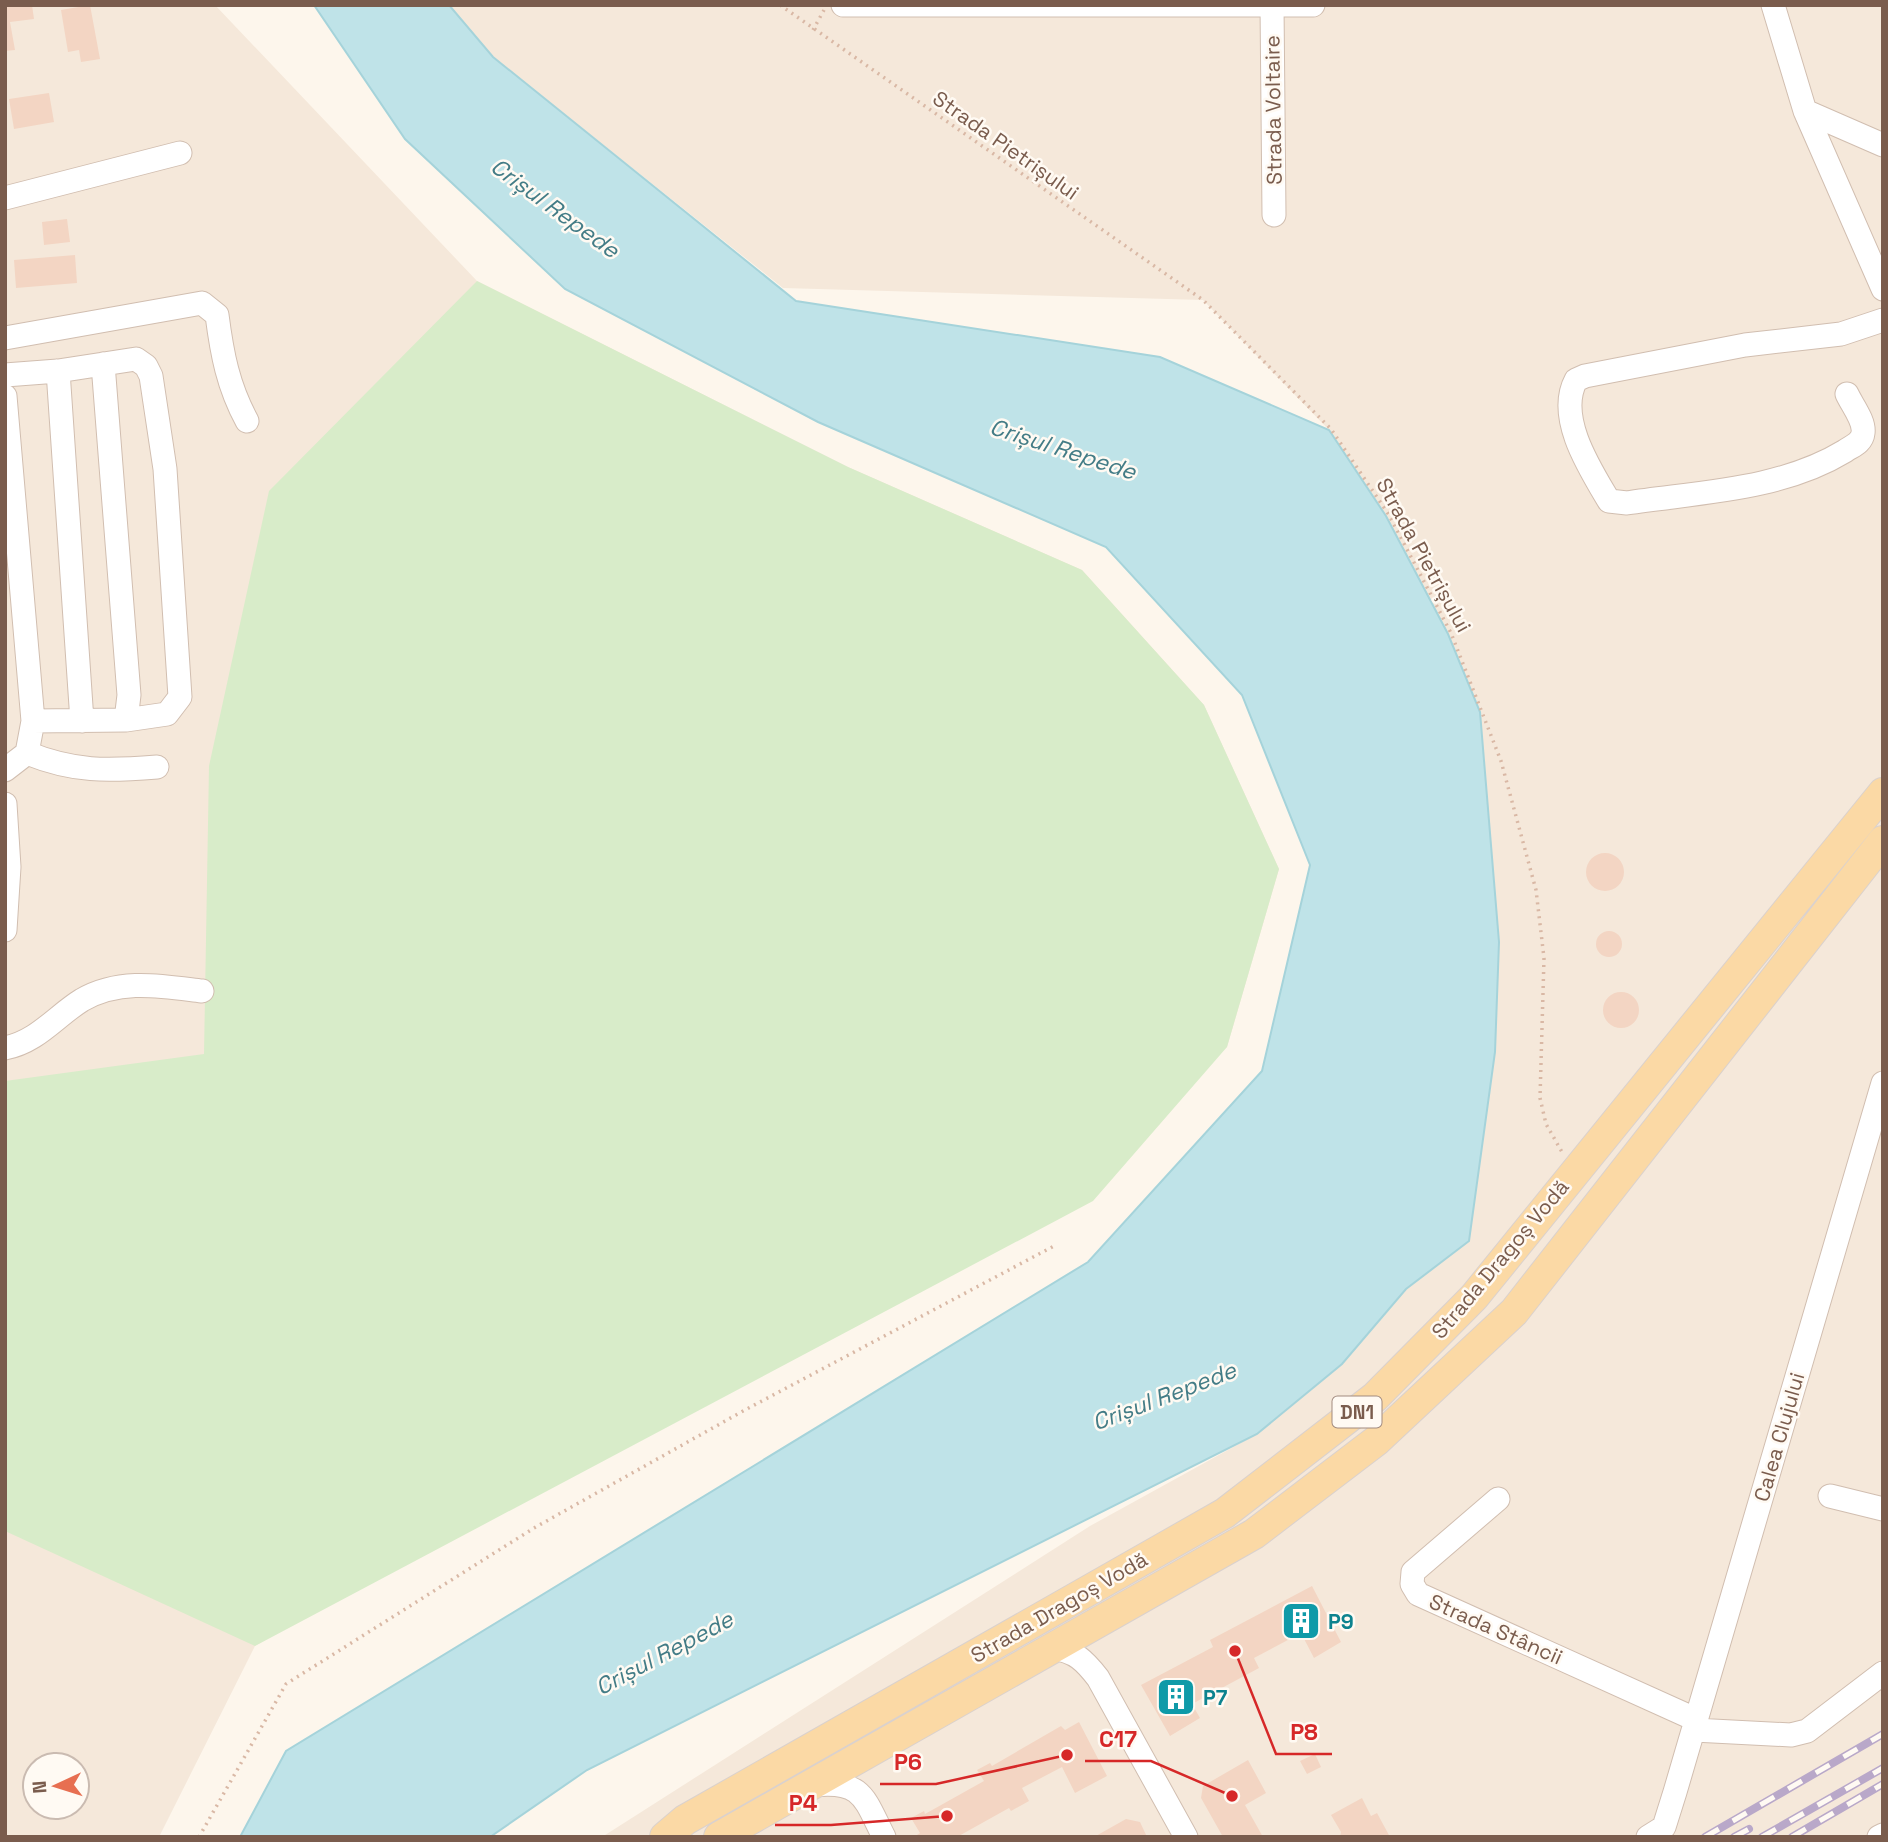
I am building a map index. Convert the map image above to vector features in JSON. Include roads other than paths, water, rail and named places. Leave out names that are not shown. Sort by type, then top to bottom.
[{"type":"main road","name":"Strada Dragoș Vodă","points":[[665,1837],[685,1820],[1236,1505],[1375,1397],[1474,1297],[1883,793]]},
{"type":"main road","points":[[1856,827],[1866,827],[1879,846]]},
{"type":"main road","name":"Strada Dragoș Vodă","points":[[719,1837],[1254,1534],[1376,1441],[1514,1312],[1879,846]]},
{"type":"street","points":[[843,5],[1313,5]]},
{"type":"street","points":[[1773,5],[1805,111],[1883,289]]},
{"type":"street","name":"Strada Voltaire","points":[[1272,6],[1274,215]]},
{"type":"street","points":[[1805,111],[1883,145]]},
{"type":"street","points":[[5,198],[180,153]]},
{"type":"street","points":[[5,338],[202,303],[217,315],[223,365],[232,393],[247,421]]},
{"type":"street","points":[[1847,394],[1862,423],[1864,431],[1860,442],[1817,468],[1785,479],[1627,503],[1609,501],[1578,440],[1571,414],[1571,388],[1576,380],[1584,376],[1745,345],[1841,334],[1883,320]]},
{"type":"street","points":[[5,375],[58,371],[136,359],[146,366],[151,376],[165,469],[180,697],[167,714],[127,720],[33,721]]},
{"type":"street","points":[[103,364],[130,695],[127,720]]},
{"type":"street","points":[[58,371],[82,721]]},
{"type":"street","points":[[5,396],[33,721],[27,753],[5,770]]},
{"type":"street","points":[[27,753],[75,769],[106,771],[157,767]]},
{"type":"street","points":[[5,804],[9,867],[5,930]]},
{"type":"street","points":[[5,1048],[30,1040],[81,1001],[110,987],[145,985],[202,991]]},
{"type":"street","name":"Calea Clujului","points":[[1648,1837],[1664,1828],[1881,1092]]},
{"type":"street","points":[[1830,1496],[1883,1509]]},
{"type":"street","name":"Strada Stâncii","points":[[1498,1499],[1413,1572],[1412,1584],[1418,1594],[1696,1725]]},
{"type":"street","points":[[1095,1625],[1093,1650],[1098,1678]]},
{"type":"street","points":[[1053,1648],[1081,1656],[1098,1678],[1186,1837]]},
{"type":"street","points":[[1696,1725],[1791,1735],[1807,1731],[1883,1673]]},
{"type":"street","points":[[872,1751],[864,1778],[866,1801],[884,1837]]},
{"type":"street","points":[[812,1785],[846,1784],[866,1801]]},
{"type":"water","name":"Crișul Repede","points":[[314,5],[449,5],[493,57],[796,301],[1160,357],[1329,430],[1386,516],[1448,634],[1480,712],[1499,942],[1495,1052],[1469,1241],[1406,1289],[1342,1364],[1257,1434],[587,1770],[490,1837],[240,1837],[286,1751],[1088,1262],[1262,1071],[1310,865],[1242,695],[1106,547],[818,422],[565,289],[405,139]]},
{"type":"railway","points":[[1705,1837],[1883,1734]]},
{"type":"railway","points":[[1762,1837],[1883,1768]]},
{"type":"railway","points":[[1792,1837],[1883,1784]]},
{"type":"railway","points":[[1734,1837],[1749,1829]]},
{"type":"place","name":"P9","points":[[1301,1621]]},
{"type":"place","name":"P8","points":[[1235,1651]]},
{"type":"place","name":"P7","points":[[1176,1697]]},
{"type":"place","name":"P6","points":[[1067,1755]]},
{"type":"place","name":"C17","points":[[1232,1796]]},
{"type":"place","name":"P4","points":[[947,1816]]}]
